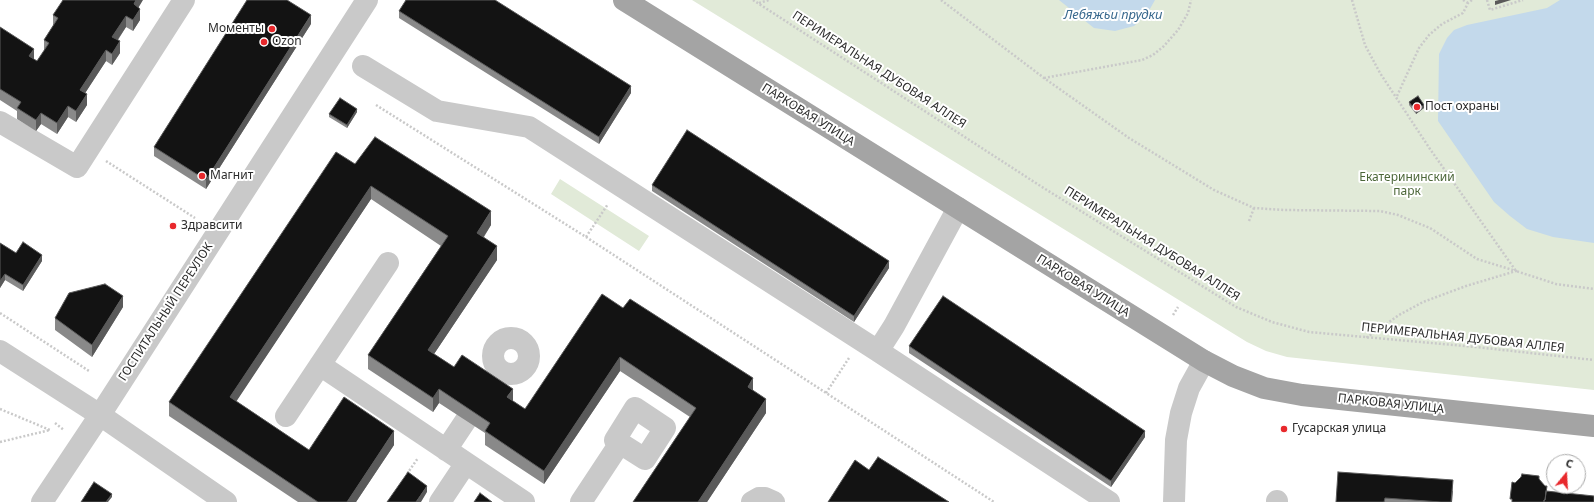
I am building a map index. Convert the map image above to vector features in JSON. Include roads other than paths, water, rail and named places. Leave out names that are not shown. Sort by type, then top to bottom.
[{"type":"main road","name":"ПАРКОВАЯ УЛИЦА","points":[[624,0],[1204,361],[1233,376],[1264,388],[1302,395],[1594,426]]},
{"type":"street","points":[[0,122],[77,167],[90,150],[184,0]]},
{"type":"street","name":"ГОСПИТАЛЬНЫЙ ПЕРЕУЛОК","points":[[42,502],[100,415],[367,0]]},
{"type":"street","points":[[363,66],[437,111],[529,127],[1109,502]]},
{"type":"street","points":[[869,346],[894,326],[958,208]]},
{"type":"street","points":[[286,416],[388,263]]},
{"type":"street","points":[[0,351],[100,415],[226,502]]},
{"type":"street","points":[[1174,502],[1176,440],[1181,413],[1189,388],[1204,361]]},
{"type":"street","points":[[320,365],[524,502]]},
{"type":"street","points":[[439,445],[466,420]]},
{"type":"street","points":[[581,502],[620,443]]},
{"type":"street","points":[[440,502],[466,463]]},
{"type":"street","points":[[752,502],[759,498],[766,498],[774,502]]},
{"type":"water","name":"Лебяжьи прудки","points":[[1059,0],[1155,0],[1147,14],[1134,26],[1115,31],[1094,28]]},
{"type":"water","points":[[1560,0],[1594,0],[1594,243],[1553,237],[1527,229],[1510,216],[1494,202],[1438,121],[1439,54],[1447,38],[1454,30],[1467,25],[1547,8]]},
{"type":"place","name":"Моменты","points":[[272,29]]},
{"type":"place","name":"Ozon","points":[[264,42]]},
{"type":"place","name":"Пост охраны","points":[[1417,107]]},
{"type":"place","name":"Магнит","points":[[202,176]]},
{"type":"place","name":"Здравсити","points":[[173,226]]},
{"type":"place","name":"Гусарская улица","points":[[1284,429]]},
{"type":"park label","name":"Екатерининский парк","points":[[1407,185]]}]
